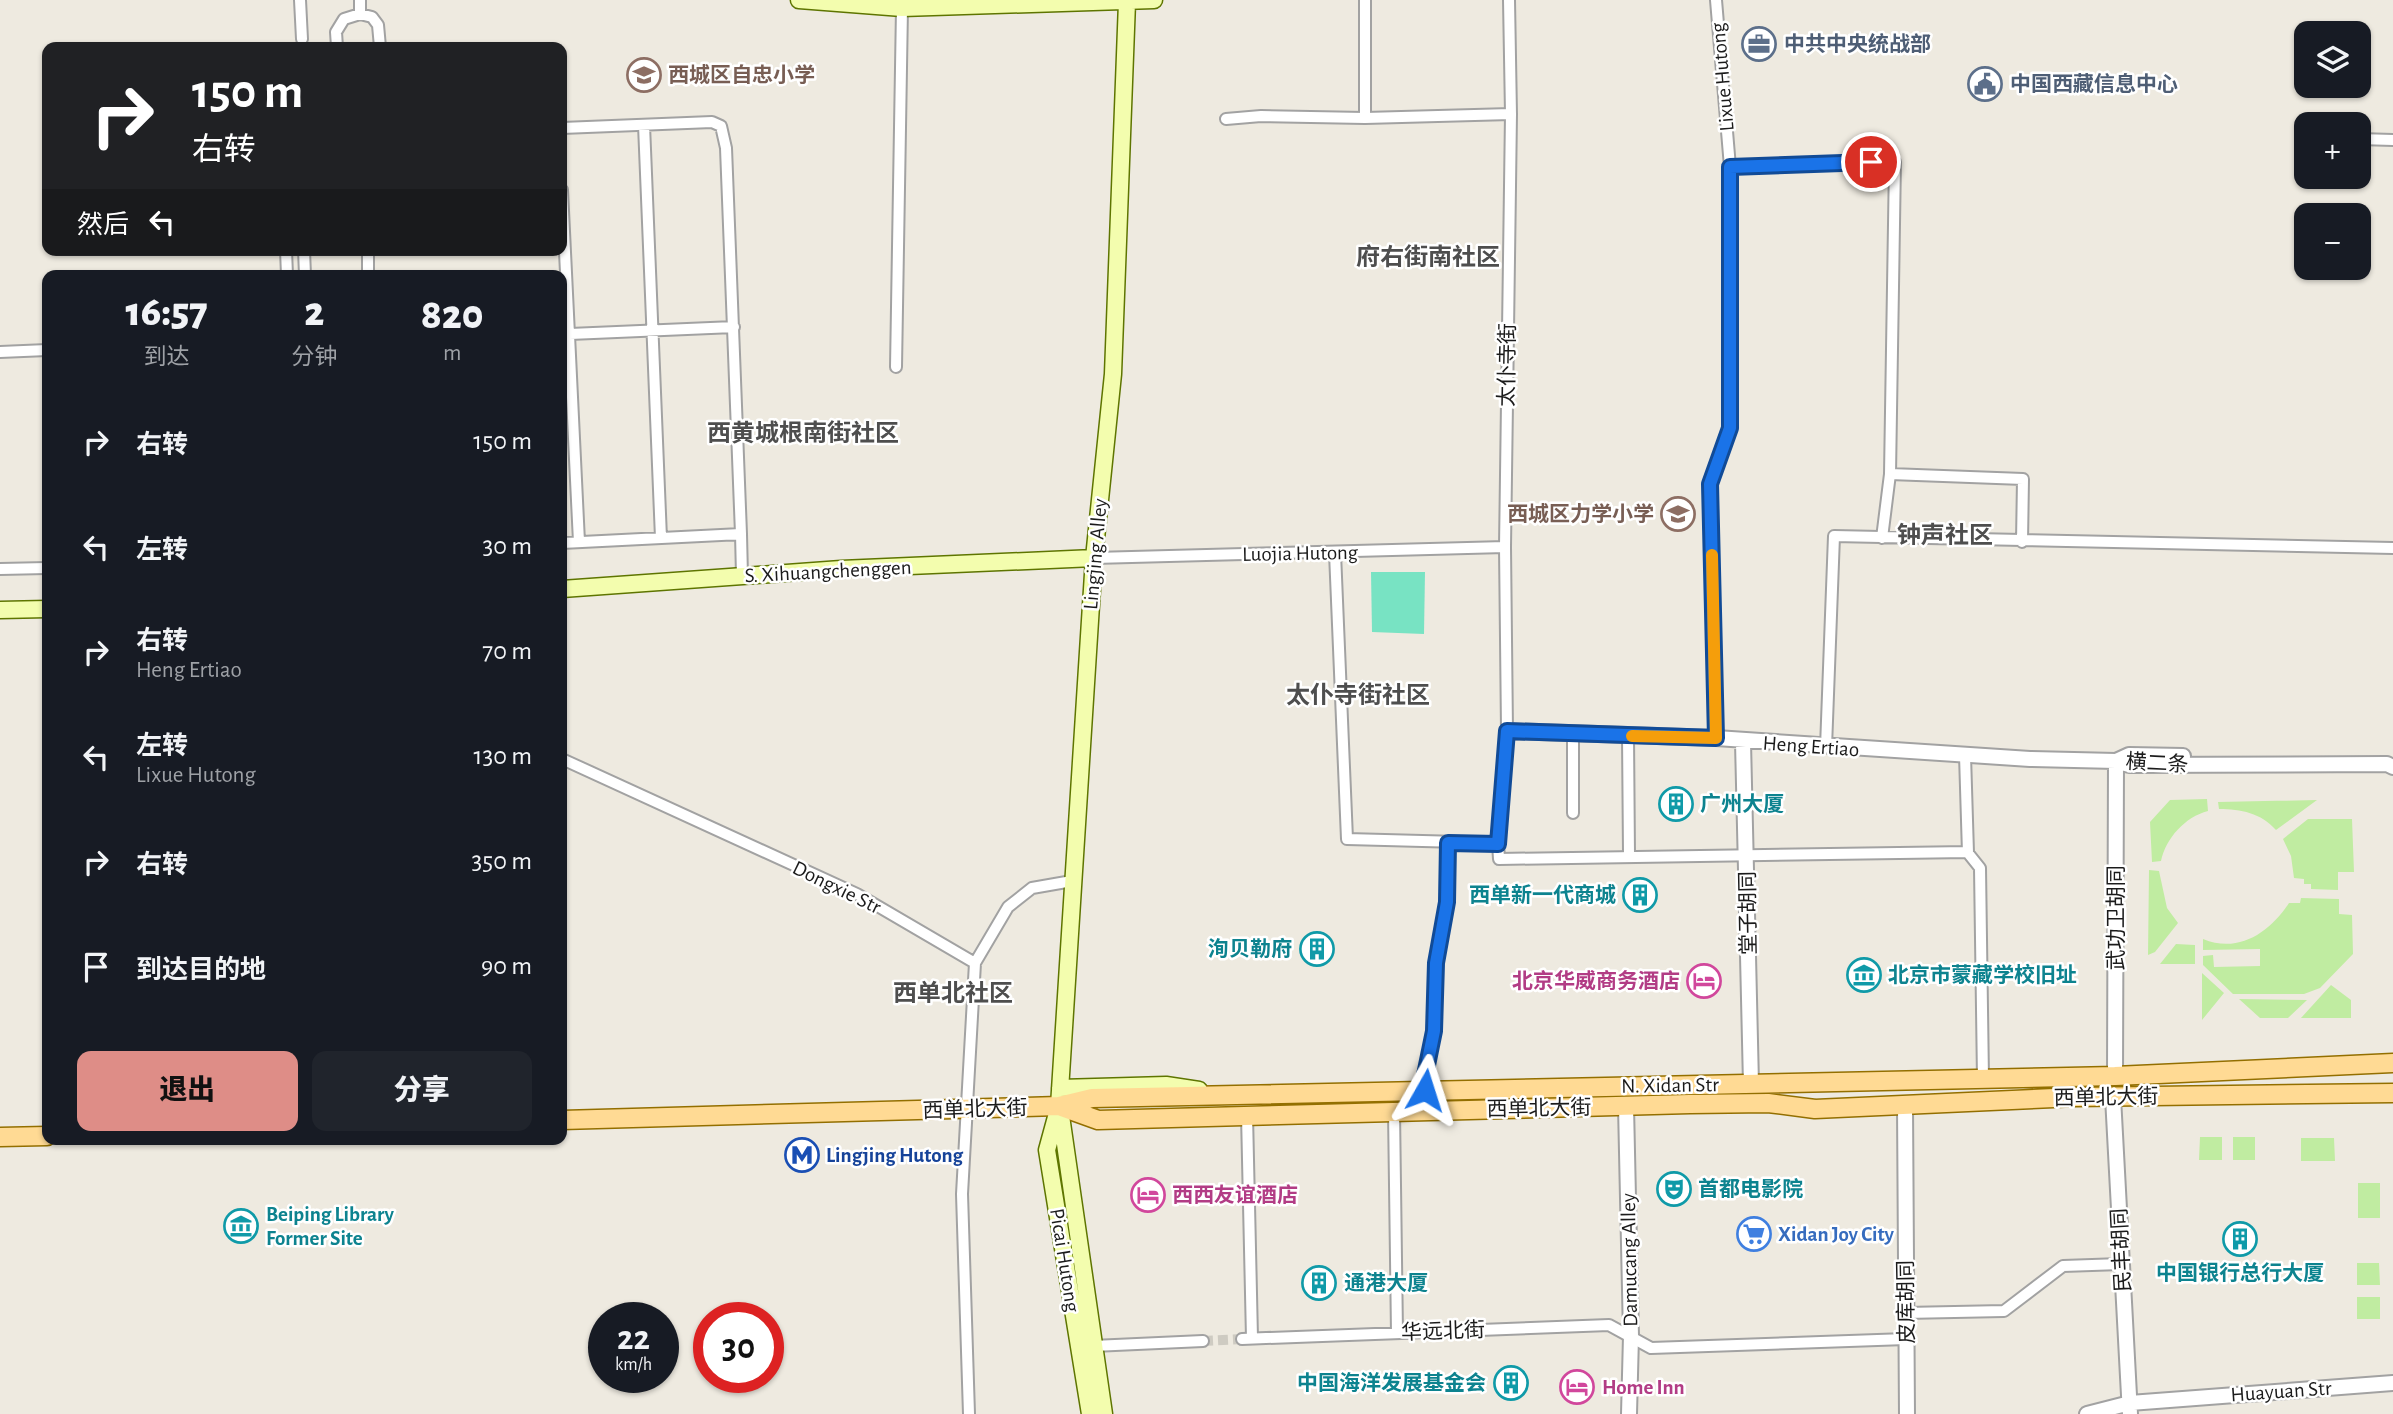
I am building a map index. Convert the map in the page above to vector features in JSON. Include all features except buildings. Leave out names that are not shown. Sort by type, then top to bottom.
[{"type":"main road","points":[[799,0],[902,8],[1154,0]]},
{"type":"main road","name":"Lingjing Alley","points":[[1059,1106],[1094,558],[1113,374],[1127,2]]},
{"type":"main road","name":"S. Xihuangchenggen","points":[[567,589],[742,576],[1094,558]]},
{"type":"main road","points":[[0,610],[42,609]]},
{"type":"main road","name":"西单北大街","points":[[1751,1084],[2115,1076],[2393,1063]]},
{"type":"main road","name":"N. Xidan Str","points":[[1059,1106],[1092,1098],[1751,1084]]},
{"type":"main road","points":[[1060,1088],[1166,1085],[1229,1095]]},
{"type":"main road","name":"西单北大街","points":[[567,1120],[1059,1106],[1098,1120],[1768,1103],[1815,1110],[2113,1097],[2393,1093]]},
{"type":"main road","points":[[1059,1106],[1065,1130],[1104,1414]]},
{"type":"main road","name":"Picai Hutong","points":[[1059,1106],[1047,1150],[1090,1414]]},
{"type":"main road","points":[[0,1137],[42,1136]]},
{"type":"street","points":[[300,0],[302,39]]},
{"type":"street","points":[[360,0],[360,14]]},
{"type":"street","points":[[1365,0],[1365,118]]},
{"type":"street","name":"太仆寺街","points":[[1498,844],[1507,731],[1505,547],[1510,0]]},
{"type":"street","name":"Lixue Hutong","points":[[1716,0],[1730,167],[1730,428],[1710,484],[1716,738]]},
{"type":"street","points":[[896,367],[902,8]]},
{"type":"street","points":[[337,42],[336,32],[344,19],[360,14],[372,17],[378,25],[380,42]]},
{"type":"street","points":[[1226,119],[1261,116],[1365,118],[1511,114]]},
{"type":"street","points":[[567,128],[712,122],[721,126],[726,148],[742,576]]},
{"type":"street","points":[[644,125],[661,538]]},
{"type":"street","points":[[2371,139],[2393,139]]},
{"type":"street","points":[[1730,167],[1895,162],[1890,474],[1882,538]]},
{"type":"street","points":[[567,311],[570,334],[567,378],[576,464],[579,542]]},
{"type":"street","points":[[570,334],[734,327]]},
{"type":"street","points":[[0,352],[42,350]]},
{"type":"street","points":[[567,464],[576,464]]},
{"type":"street","points":[[1890,474],[2023,479],[2022,542]]},
{"type":"street","points":[[567,543],[741,534]]},
{"type":"street","points":[[1826,747],[1834,536],[2393,548]]},
{"type":"street","name":"Luojia Hutong","points":[[1094,558],[1505,547]]},
{"type":"street","points":[[1335,553],[1347,839],[1498,844],[1499,859],[1968,852]]},
{"type":"street","points":[[0,569],[42,568]]},
{"type":"street","name":"Heng Ertiao","points":[[1507,731],[1716,738],[1743,742],[1965,755],[2116,761]]},
{"type":"street","points":[[1573,734],[1573,813]]},
{"type":"street","points":[[1628,736],[1629,854]]},
{"type":"street","name":"堂子胡同","points":[[1743,742],[1751,1084]]},
{"type":"street","points":[[1965,755],[1968,852],[1980,868],[1983,1079]]},
{"type":"street","name":"横二条","points":[[2116,761],[2129,755],[2393,755]]},
{"type":"street","name":"Dongxie Str","points":[[567,761],[858,894],[975,963]]},
{"type":"street","name":"横二条","points":[[2116,761],[2140,766],[2387,764],[2393,767]]},
{"type":"street","name":"武功卫胡同","points":[[2115,1076],[2116,761]]},
{"type":"street","points":[[1425,1090],[1425,1075],[1434,1031],[1436,963],[1447,902],[1448,843]]},
{"type":"street","points":[[969,1414],[962,1195],[975,963],[1008,906],[1032,888],[1072,881]]},
{"type":"street","name":"民丰胡同","points":[[2113,1097],[2130,1408]]},
{"type":"street","name":"Damucang Alley","points":[[1626,1106],[1631,1336],[1629,1414]]},
{"type":"street","name":"皮库胡同","points":[[1905,1106],[1907,1414]]},
{"type":"street","points":[[1394,1111],[1396,1333]]},
{"type":"street","name":"华远北街","points":[[1247,1115],[1247,1338],[1609,1325],[1651,1349],[1906,1339]]},
{"type":"street","points":[[1905,1313],[2004,1311],[2063,1266],[2121,1264]]},
{"type":"street","points":[[1093,1346],[1203,1340]]},
{"type":"street","name":"Huayuan Str","points":[[2087,1414],[2393,1382]]},
{"type":"green space","points":[[1371,572],[1425,572],[1424,634],[1372,632]]},
{"type":"green space","points":[[2207,799],[2208,811],[2184,823],[2167,844],[2161,861],[2152,862],[2150,822],[2170,800]]},
{"type":"green space","points":[[2317,800],[2276,830],[2250,813],[2219,809],[2218,802]]},
{"type":"green space","points":[[2308,819],[2352,819],[2354,872],[2338,872],[2338,890],[2311,889],[2311,884],[2304,884],[2304,879],[2294,878],[2291,856],[2283,839]]},
{"type":"green space","points":[[2149,870],[2159,871],[2167,908],[2178,923],[2155,952],[2148,955]]},
{"type":"green space","points":[[2301,898],[2339,899],[2339,914],[2352,915],[2353,954],[2320,988],[2304,994],[2233,994],[2203,965],[2203,956],[2213,955],[2214,967],[2260,966],[2260,949],[2203,950],[2203,939],[2229,944],[2252,938],[2273,923],[2289,903],[2300,903]]},
{"type":"green space","points":[[2176,944],[2195,945],[2195,964],[2160,964]]},
{"type":"green space","points":[[2202,973],[2224,993],[2202,1020]]},
{"type":"green space","points":[[2331,985],[2351,1000],[2351,1018],[2301,1018]]},
{"type":"green space","points":[[2239,999],[2307,1000],[2288,1018],[2260,1018]]},
{"type":"green space","points":[[2200,1137],[2222,1137],[2222,1160],[2199,1160]]},
{"type":"green space","points":[[2233,1137],[2255,1137],[2255,1160],[2233,1160]]},
{"type":"green space","points":[[2301,1138],[2334,1138],[2335,1161],[2301,1161]]},
{"type":"green space","points":[[2358,1183],[2380,1183],[2380,1218],[2358,1218]]},
{"type":"green space","points":[[2357,1263],[2379,1263],[2380,1285],[2357,1285]]},
{"type":"green space","points":[[2357,1297],[2380,1297],[2380,1319],[2357,1319]]},
{"type":"tunnel","points":[[1203,1341],[1242,1339]]},
{"type":"slow traffic","points":[[1632,736],[1716,738],[1712,555]]},
{"type":"place","name":"中共中央统战部","points":[[1759,44]]},
{"type":"place","name":"西城区自忠小学","points":[[644,75]]},
{"type":"place","name":"中国西藏信息中心","points":[[1985,84]]},
{"type":"place","name":"西城区力学小学","points":[[1678,514]]},
{"type":"place","name":"广州大厦","points":[[1676,804]]},
{"type":"place","name":"西单新一代商城","points":[[1640,895]]},
{"type":"place","name":"洵贝勒府","points":[[1317,949]]},
{"type":"place","name":"北京市蒙藏学校旧址","points":[[1864,975]]},
{"type":"place","name":"北京华威商务酒店","points":[[1704,981]]},
{"type":"place","name":"Lingjing Hutong","points":[[802,1155]]},
{"type":"place","name":"首都电影院","points":[[1674,1189]]},
{"type":"place","name":"西西友谊酒店","points":[[1148,1195]]},
{"type":"place","name":"Beiping Library Former Site","points":[[241,1226]]},
{"type":"place","name":"Xidan Joy City","points":[[1754,1234]]},
{"type":"place","name":"中国银行总行大厦","points":[[2240,1239]]},
{"type":"place","name":"通港大厦","points":[[1319,1283]]},
{"type":"place","name":"中国海洋发展基金会","points":[[1511,1383]]},
{"type":"place","name":"Home Inn","points":[[1577,1387]]},
{"type":"district","name":"府右街南社区","points":[[1428,257]]},
{"type":"district","name":"西黄城根南街社区","points":[[803,433]]},
{"type":"district","name":"钟声社区","points":[[1945,535]]},
{"type":"district","name":"太仆寺街社区","points":[[1358,695]]},
{"type":"district","name":"西单北社区","points":[[953,993]]},
{"type":"route","points":[[1425,1090],[1425,1075],[1434,1031],[1436,963],[1447,902],[1448,843],[1498,844],[1507,731],[1716,738],[1710,484],[1730,428],[1730,167],[1871,162]]}]
